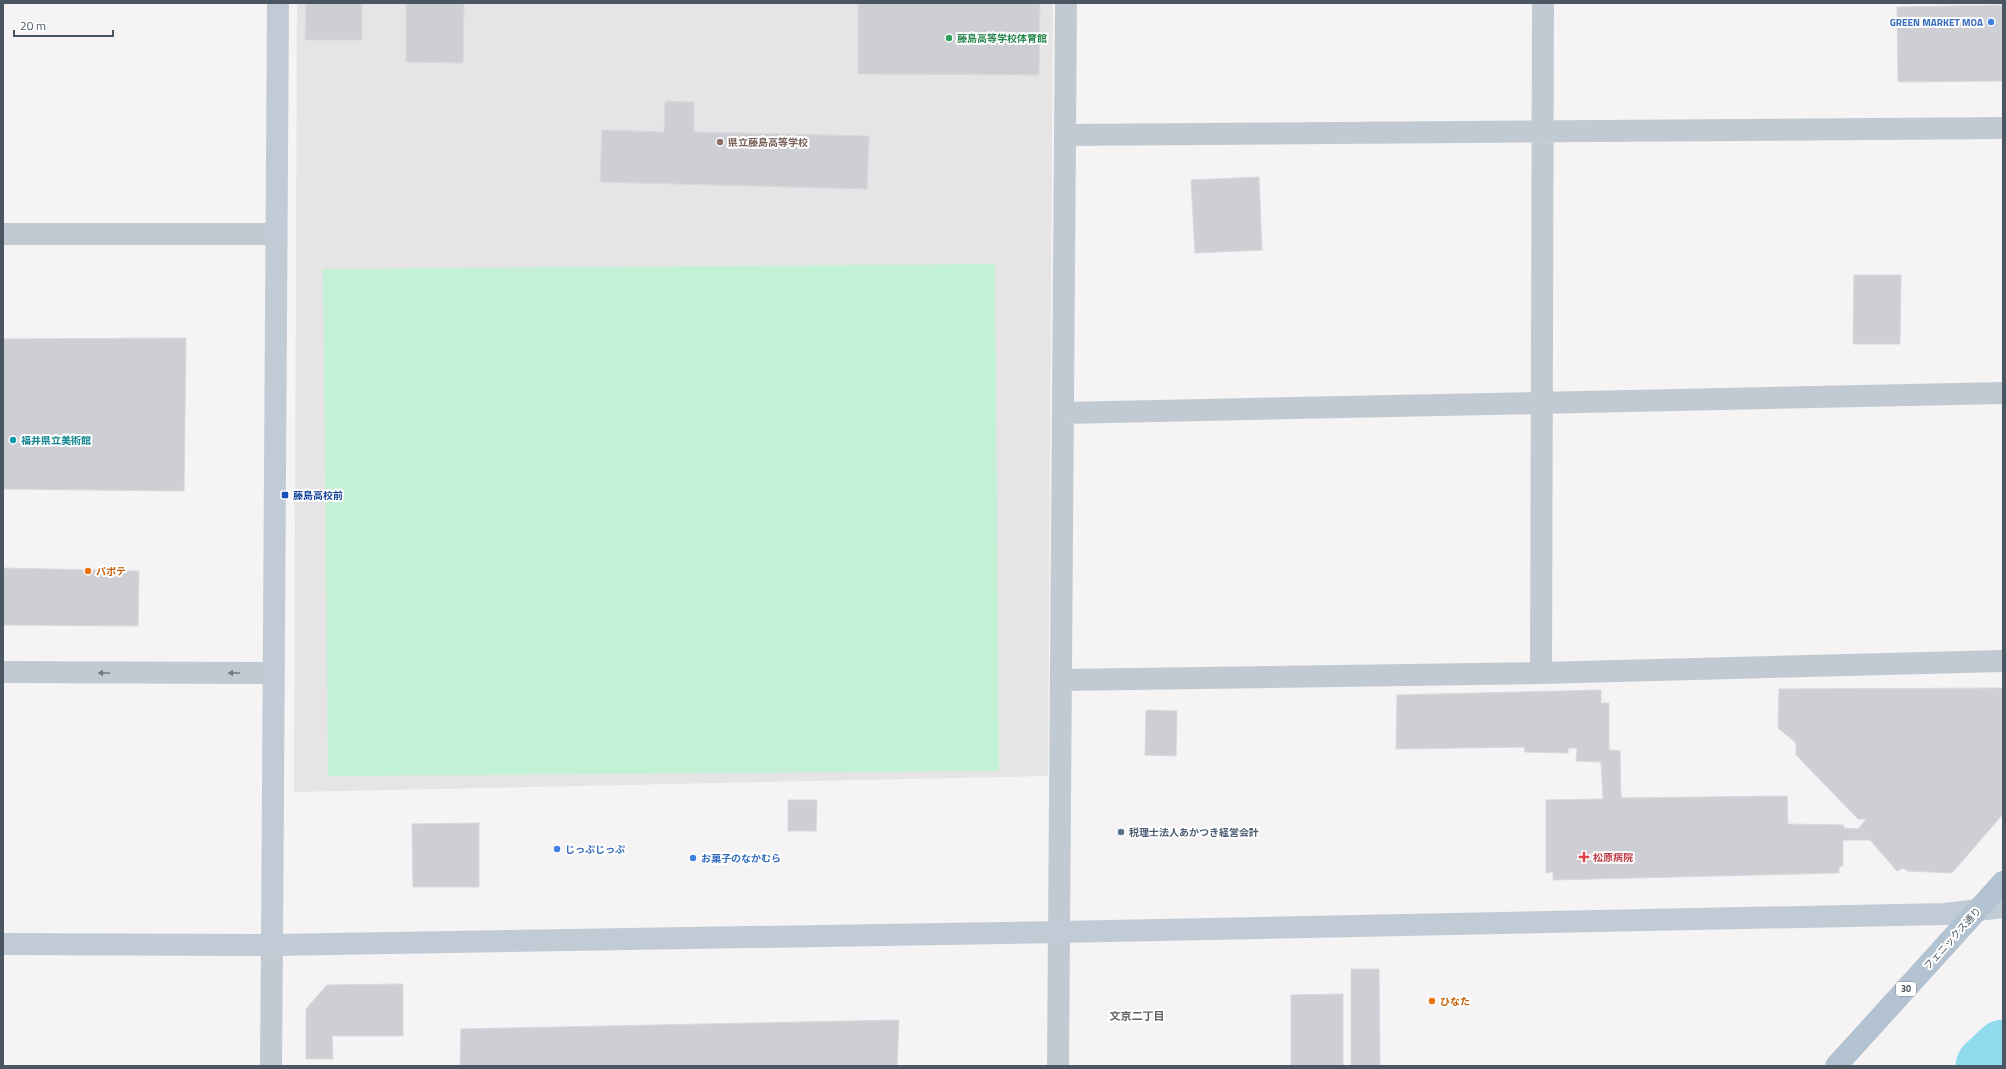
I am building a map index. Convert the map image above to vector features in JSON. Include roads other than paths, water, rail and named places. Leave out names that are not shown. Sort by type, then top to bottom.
[{"type":"main road","name":"フェニックス通り","points":[[1836,1066],[2003,882]]},
{"type":"street","points":[[271,1066],[272,673],[278,3]]},
{"type":"street","points":[[1058,1066],[1066,3]]},
{"type":"street","points":[[1541,673],[1543,3]]},
{"type":"street","points":[[1065,135],[1542,130],[2003,128]]},
{"type":"street","points":[[3,234],[276,234]]},
{"type":"street","points":[[1064,413],[2003,393]]},
{"type":"street","points":[[1062,680],[1541,673],[2003,661]]},
{"type":"street","points":[[3,672],[272,673]]},
{"type":"street","points":[[3,944],[272,945],[1060,932],[1936,914],[2003,907]]},
{"type":"waterway","points":[[1985,1066],[2003,1049]]},
{"type":"place","name":"GREEN MARKET MOA","points":[[1991,22]]},
{"type":"place","name":"藤島高等学校体育館","points":[[949,38]]},
{"type":"place","name":"県立藤島高等学校","points":[[720,142]]},
{"type":"place","name":"福井県立美術館","points":[[13,440]]},
{"type":"place","name":"藤島高校前","points":[[285,495]]},
{"type":"place","name":"パポテ","points":[[88,571]]},
{"type":"place","name":"税理士法人あかつき経営会計","points":[[1121,832]]},
{"type":"place","name":"じっぷじっぷ","points":[[557,849]]},
{"type":"place","name":"松原病院","points":[[1584,857]]},
{"type":"place","name":"お菓子のなかむら","points":[[693,858]]},
{"type":"place","name":"ひなた","points":[[1432,1001]]},
{"type":"district","name":"文京二丁目","points":[[1137,1016]]}]
